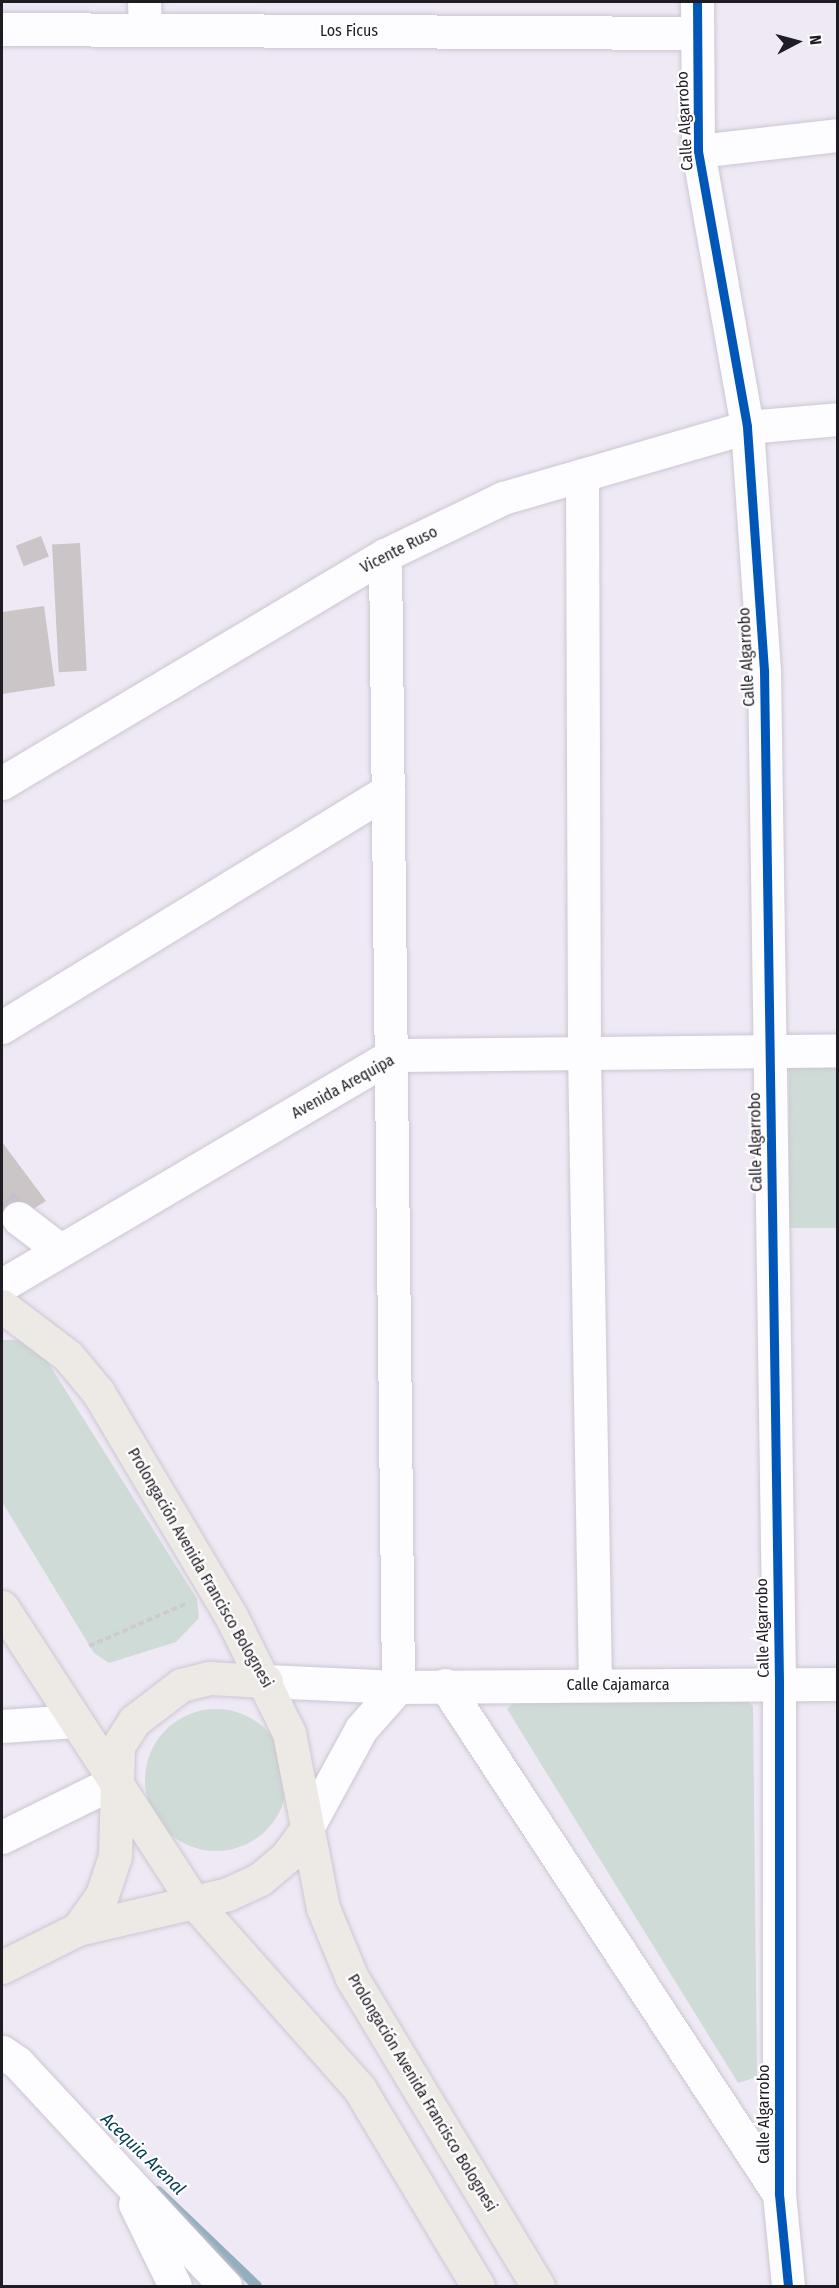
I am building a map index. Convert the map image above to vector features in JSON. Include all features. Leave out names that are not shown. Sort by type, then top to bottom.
[{"type":"main road","name":"Prolongación Avenida Francisco Bolognesi","points":[[2,1306],[68,1356],[98,1392],[266,1681],[289,1733],[323,1908],[352,1978],[538,2286]]},
{"type":"main road","points":[[2,1607],[194,1901],[359,2088],[478,2286]]},
{"type":"main road","name":"Calle Cajamarca","points":[[78,1929],[102,1895],[115,1856],[118,1746],[155,1700],[210,1678],[266,1681]]},
{"type":"main road","points":[[2,1966],[78,1929],[228,1894],[260,1879],[287,1856],[307,1828]]},
{"type":"street","name":"Los Ficus","points":[[2,29],[144,16],[697,17]]},
{"type":"street","name":"Calle Algarrobo","points":[[697,17],[698,150],[747,427],[764,670],[779,1684],[779,2194],[788,2286]]},
{"type":"street","points":[[698,150],[837,135]]},
{"type":"street","name":"Vicente Ruso","points":[[2,783],[385,555],[503,498],[747,427],[837,419]]},
{"type":"street","points":[[582,475],[584,1053],[595,1685]]},
{"type":"street","points":[[307,1828],[361,1730],[398,1687],[393,1055],[385,555]]},
{"type":"street","points":[[2,1027],[388,790]]},
{"type":"street","name":"Avenida Arequipa","points":[[2,1285],[393,1055],[837,1050]]},
{"type":"street","points":[[18,1218],[60,1250]]},
{"type":"street","name":"Calle Cajamarca","points":[[266,1681],[398,1687],[837,1684]]},
{"type":"street","points":[[445,1685],[779,2194]]},
{"type":"street","points":[[2,1726],[76,1721]]},
{"type":"street","points":[[2,1837],[116,1781]]},
{"type":"street","points":[[2,2052],[225,2286]]},
{"type":"street","points":[[120,2174],[175,2286]]},
{"type":"path","points":[[90,1646],[196,1599]]},
{"type":"shaded area","points":[[789,1058],[837,1058],[837,1228],[789,1228]]},
{"type":"shaded area","points":[[2,1340],[20,1340],[44,1356],[197,1599],[199,1618],[176,1642],[109,1663],[94,1653],[2,1502]]},
{"type":"shaded area","points":[[518,1699],[744,1699],[753,1706],[757,2077],[738,2083],[507,1709]]},
{"type":"shaded area","points":[[216,1709],[243,1714],[266,1730],[282,1753],[287,1780],[282,1807],[266,1830],[243,1846],[216,1851],[189,1846],[166,1830],[150,1807],[145,1780],[150,1753],[166,1730],[189,1714]]},
{"type":"building","points":[[41,536],[49,557],[24,566],[16,546]]},
{"type":"building","points":[[80,543],[87,671],[59,672],[52,544]]},
{"type":"building","points":[[44,606],[55,686],[2,694],[2,612]]},
{"type":"building","points":[[2,1142],[46,1201],[2,1229]]},
{"type":"waterway","name":"Acequia Arenal","points":[[158,2191],[257,2286]]},
{"type":"tunnel","points":[[2,1204],[18,1218]]},
{"type":"cycle path","points":[[697,2],[698,151],[747,427],[764,670],[779,1684],[779,2194],[788,2286]]}]
